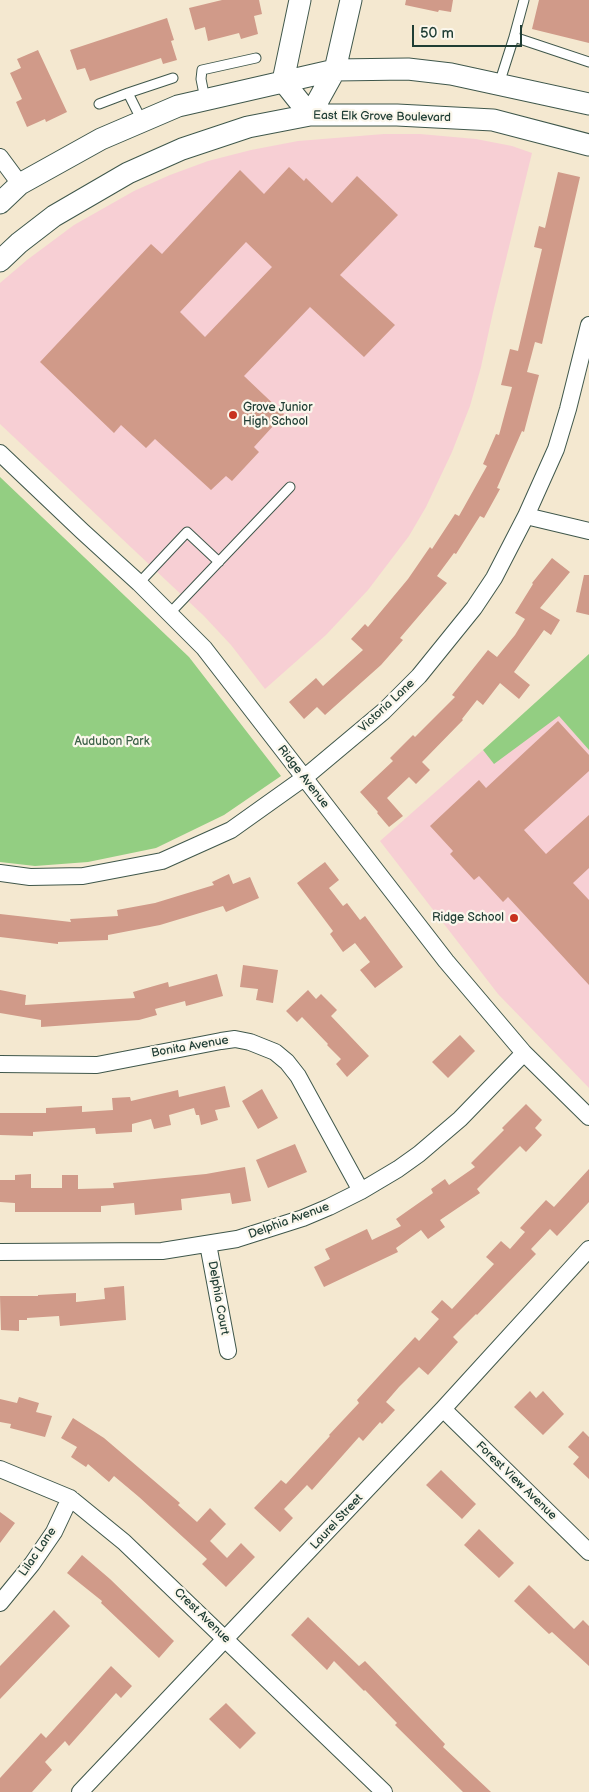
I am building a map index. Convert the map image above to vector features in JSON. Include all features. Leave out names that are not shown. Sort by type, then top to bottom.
[{"type":"street","points":[[283,81],[300,0]]},
{"type":"street","points":[[283,81],[310,115],[335,70],[351,0]]},
{"type":"street","points":[[0,203],[20,184],[101,139],[178,106],[335,70],[408,69],[451,74],[589,104]]},
{"type":"street","name":"East Elk Grove Boulevard","points":[[0,261],[19,242],[54,216],[128,173],[182,149],[248,127],[310,115],[397,114],[493,120],[589,145]]},
{"type":"street","points":[[0,157],[20,184]]},
{"type":"street","name":"Victoria Lane","points":[[0,873],[30,877],[83,876],[162,861],[231,830],[304,778],[384,711],[419,676],[474,608],[494,578],[526,516],[556,449],[588,333]]},
{"type":"street","name":"Ridge Avenue","points":[[0,452],[139,583],[204,648],[446,961],[524,1053],[589,1117]]},
{"type":"street","points":[[526,516],[589,531]]},
{"type":"street","name":"Bonita Avenue","points":[[0,1064],[97,1065],[221,1041],[235,1039],[250,1042],[275,1052],[298,1076],[361,1191]]},
{"type":"street","name":"Delphia Avenue","points":[[0,1252],[162,1251],[237,1239],[304,1218],[361,1191],[398,1169],[438,1139],[524,1053]]},
{"type":"street","name":"Delphia Court","points":[[208,1244],[228,1351]]},
{"type":"street","name":"Laurel Street","points":[[80,1792],[443,1409],[589,1249]]},
{"type":"street","name":"Forest View Avenue","points":[[443,1409],[589,1552]]},
{"type":"street","name":"Crest Avenue","points":[[0,1469],[70,1498],[124,1542],[384,1792]]},
{"type":"street","name":"Lilac Lane","points":[[0,1603],[32,1564],[48,1540],[70,1498]]},
{"type":"lane","points":[[499,84],[524,0]]},
{"type":"lane","points":[[514,37],[589,62]]},
{"type":"lane","points":[[205,99],[201,79],[202,70],[256,58]]},
{"type":"lane","points":[[99,104],[172,78]]},
{"type":"lane","points":[[128,93],[142,121]]},
{"type":"lane","points":[[170,613],[290,486]]},
{"type":"lane","points":[[139,583],[187,532],[219,562]]},
{"type":"shaded area","name":"Grove Junior High School","points":[[384,134],[420,134],[476,139],[512,146],[532,153],[470,406],[452,452],[426,507],[409,536],[368,590],[326,635],[265,689],[231,645],[204,616],[0,424],[0,283],[74,225],[134,191],[170,175],[208,161],[251,150],[298,141]]},
{"type":"shaded area","name":"Ridge School","points":[[559,715],[589,750],[589,1088],[498,994],[380,841],[483,750],[494,763]]},
{"type":"green space","name":"Audubon Park","points":[[0,477],[189,657],[281,776],[224,815],[156,848],[88,862],[35,866],[0,862]]},
{"type":"green space","points":[[589,654],[589,750],[559,716],[494,764],[483,750]]},
{"type":"building","points":[[222,0],[259,0],[262,14],[254,16],[258,34],[241,39],[239,33],[208,41],[205,27],[195,30],[189,8]]},
{"type":"building","points":[[406,0],[453,0],[451,12],[439,10],[438,12],[405,5]]},
{"type":"building","points":[[539,0],[589,0],[589,43],[532,29]]},
{"type":"building","points":[[167,18],[174,40],[171,41],[177,60],[163,64],[161,58],[90,81],[85,68],[77,70],[70,50]]},
{"type":"building","points":[[38,50],[67,112],[46,122],[45,119],[27,127],[16,102],[22,99],[10,73],[21,68],[17,59]]},
{"type":"building","points":[[289,167],[304,181],[306,178],[332,203],[357,176],[398,215],[340,275],[395,325],[364,357],[310,307],[244,376],[284,414],[254,447],[259,452],[232,481],[226,476],[211,490],[155,439],[146,448],[121,425],[114,433],[40,362],[151,244],[162,254],[240,170],[264,194]],"holes":[[[246,242],[272,267],[205,337],[180,312]]]},
{"type":"building","points":[[558,172],[580,177],[542,344],[535,342],[527,372],[539,375],[524,432],[522,431],[497,488],[500,489],[484,518],[480,516],[456,554],[454,553],[437,576],[447,583],[400,638],[403,640],[381,665],[325,715],[317,707],[304,719],[289,702],[316,678],[323,686],[363,650],[351,639],[365,624],[368,627],[408,579],[430,547],[432,549],[455,514],[459,516],[487,466],[483,464],[496,434],[499,435],[512,387],[501,385],[510,349],[518,351],[542,249],[534,247],[539,226],[545,228]]},
{"type":"building","points":[[552,558],[570,572],[540,608],[560,620],[551,635],[544,630],[514,672],[530,685],[519,699],[500,683],[483,705],[477,700],[463,720],[422,762],[430,770],[416,784],[409,777],[387,798],[403,816],[389,827],[360,792],[393,761],[390,758],[413,735],[415,737],[455,697],[452,695],[488,650],[497,657],[525,619],[515,613],[532,583]]},
{"type":"building","points":[[584,575],[589,575],[589,615],[576,612]]},
{"type":"building","points":[[558,721],[589,755],[589,771],[524,830],[546,854],[589,815],[589,868],[573,883],[589,900],[589,985],[508,897],[503,902],[479,876],[474,880],[450,854],[453,851],[430,826],[479,780],[486,788]]},
{"type":"building","points":[[325,862],[339,880],[329,888],[343,906],[347,903],[360,920],[365,916],[403,967],[375,988],[360,970],[370,962],[355,943],[343,952],[330,934],[333,931],[297,883]]},
{"type":"building","points":[[229,874],[233,884],[250,877],[259,898],[226,912],[223,906],[160,925],[108,935],[108,940],[58,942],[58,944],[0,937],[0,914],[71,922],[70,919],[118,916],[117,910],[155,903],[214,885],[212,882]]},
{"type":"building","points":[[243,965],[278,970],[273,1003],[256,1000],[258,989],[240,987]]},
{"type":"building","points":[[217,974],[223,996],[186,1006],[185,1001],[155,1009],[157,1015],[139,1020],[41,1027],[41,1020],[0,1013],[0,990],[26,995],[25,1005],[135,998],[133,992],[168,982],[169,987]]},
{"type":"building","points":[[308,990],[316,999],[321,994],[337,1010],[331,1016],[369,1056],[347,1077],[336,1064],[341,1059],[328,1044],[302,1017],[297,1022],[286,1011]]},
{"type":"building","points":[[460,1035],[475,1051],[448,1078],[432,1062]]},
{"type":"building","points":[[225,1086],[230,1107],[215,1110],[218,1120],[201,1125],[199,1115],[196,1115],[194,1108],[169,1115],[171,1125],[154,1129],[151,1119],[132,1124],[132,1132],[96,1134],[95,1128],[33,1132],[33,1136],[0,1135],[0,1113],[46,1113],[46,1108],[82,1106],[82,1112],[113,1110],[112,1098],[130,1097],[131,1101],[178,1090],[179,1097]]},
{"type":"building","points":[[262,1089],[278,1118],[258,1129],[242,1101]]},
{"type":"building","points":[[526,1104],[542,1120],[535,1128],[542,1135],[526,1152],[520,1146],[477,1189],[480,1193],[440,1220],[445,1227],[428,1239],[421,1230],[396,1248],[398,1252],[324,1287],[314,1267],[330,1259],[325,1249],[367,1229],[372,1240],[401,1226],[396,1219],[433,1193],[431,1189],[445,1179],[449,1185],[475,1167],[471,1163],[504,1130],[502,1128]]},
{"type":"building","points":[[295,1144],[307,1172],[268,1188],[256,1160]]},
{"type":"building","points":[[245,1167],[251,1201],[232,1204],[230,1193],[181,1199],[182,1210],[135,1215],[134,1203],[101,1206],[101,1212],[15,1212],[15,1203],[0,1202],[0,1180],[15,1180],[15,1175],[31,1174],[31,1188],[62,1188],[62,1175],[78,1175],[78,1189],[114,1188],[113,1183],[206,1174]]},
{"type":"building","points":[[589,1169],[589,1202],[557,1236],[550,1229],[531,1249],[536,1254],[453,1337],[458,1342],[428,1375],[419,1367],[399,1387],[386,1402],[395,1410],[382,1424],[380,1422],[363,1441],[359,1437],[312,1490],[307,1485],[284,1509],[293,1518],[280,1532],[254,1508],[281,1480],[286,1484],[359,1403],[357,1400],[389,1365],[415,1337],[419,1341],[439,1319],[431,1312],[442,1300],[452,1309],[494,1264],[486,1257],[501,1241],[510,1249],[525,1232],[520,1228],[546,1200],[554,1207]]},
{"type":"building","points":[[124,1286],[126,1320],[60,1326],[59,1316],[27,1318],[27,1320],[19,1320],[19,1331],[1,1330],[0,1296],[76,1293],[76,1302],[105,1299],[104,1288]]},
{"type":"building","points":[[530,1391],[536,1398],[543,1391],[564,1414],[543,1435],[514,1407]]},
{"type":"building","points":[[19,1397],[39,1403],[36,1412],[52,1416],[45,1437],[10,1428],[11,1424],[0,1422],[0,1399],[17,1403]]},
{"type":"building","points":[[73,1418],[104,1438],[180,1503],[178,1505],[197,1522],[210,1508],[226,1524],[210,1541],[227,1558],[241,1543],[255,1557],[226,1587],[202,1564],[207,1559],[114,1476],[109,1482],[88,1464],[86,1467],[71,1457],[77,1447],[61,1438]]},
{"type":"building","points":[[583,1431],[589,1437],[589,1479],[573,1464],[579,1457],[568,1447]]},
{"type":"building","points":[[441,1470],[476,1504],[462,1519],[426,1485]]},
{"type":"building","points":[[0,1512],[15,1523],[0,1543]]},
{"type":"building","points":[[479,1529],[514,1563],[499,1578],[464,1545]]},
{"type":"building","points":[[82,1555],[110,1579],[174,1641],[159,1658],[101,1603],[102,1601],[67,1573]]},
{"type":"building","points":[[529,1585],[574,1629],[583,1620],[589,1626],[589,1666],[552,1632],[549,1634],[514,1601]]},
{"type":"building","points":[[54,1610],[70,1626],[0,1699],[0,1666]]},
{"type":"building","points":[[308,1617],[359,1666],[365,1661],[445,1744],[443,1747],[491,1792],[463,1792],[395,1725],[397,1723],[365,1690],[334,1661],[327,1670],[291,1635]]},
{"type":"building","points":[[111,1666],[132,1686],[121,1698],[116,1693],[69,1746],[65,1741],[45,1762],[52,1770],[32,1792],[0,1792],[0,1778],[41,1733],[46,1738]]},
{"type":"building","points":[[226,1703],[256,1733],[240,1749],[209,1719]]},
{"type":"place","name":"Grove Junior High School","points":[[233,415]]},
{"type":"place","name":"Ridge School","points":[[514,918]]}]
